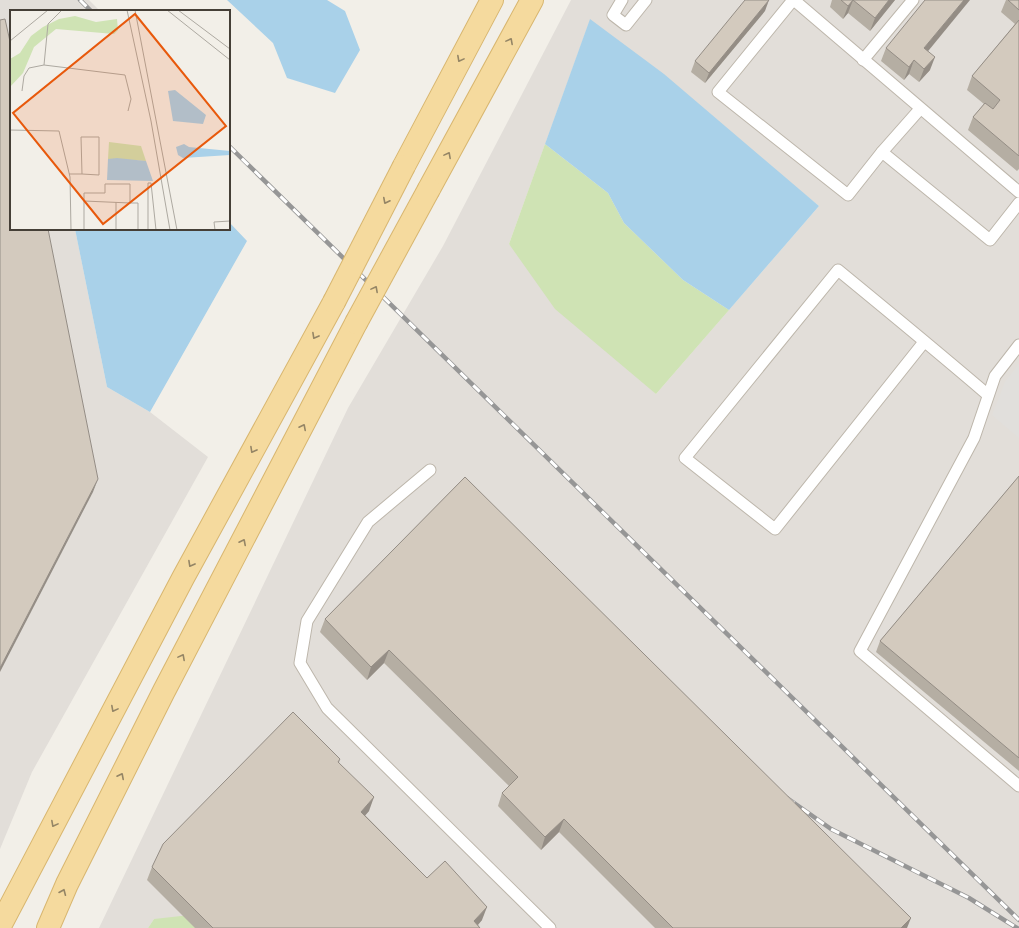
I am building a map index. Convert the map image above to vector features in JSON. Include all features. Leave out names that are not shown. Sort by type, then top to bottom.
[{"type":"main road","points":[[0,926],[183,578],[334,302],[492,0]]},
{"type":"main road","points":[[48,928],[67,884],[164,691],[356,323],[532,0]]},
{"type":"lane","points":[[622,0],[613,15],[626,24],[646,0]]},
{"type":"lane","points":[[920,109],[882,152],[848,195],[718,92],[794,0],[1019,192]]},
{"type":"lane","points":[[863,60],[913,0]]},
{"type":"lane","points":[[882,152],[990,240],[1019,203]]},
{"type":"lane","points":[[924,342],[775,529],[685,458],[838,270],[988,395]]},
{"type":"lane","points":[[1019,345],[995,376],[974,438],[860,651],[1019,786]]},
{"type":"lane","points":[[430,470],[368,522],[307,621],[300,664],[327,708],[550,928]]},
{"type":"shaded area","points":[[0,0],[89,0],[99,10],[10,10],[10,230],[75,230],[107,387],[150,412],[208,457],[32,772],[0,849]]},
{"type":"shaded area","points":[[571,0],[1019,0],[1019,928],[201,928],[154,919],[148,928],[99,928],[348,408],[443,246]],"holes":[[[590,20],[819,206],[656,394],[509,244]]]},
{"type":"shaded area","points":[[1019,364],[1019,438],[992,415],[1005,382]]},
{"type":"green space","points":[[545,144],[608,193],[624,223],[683,280],[729,310],[656,394],[555,309],[509,244]]},
{"type":"green space","points":[[190,915],[201,928],[148,928],[154,919]]},
{"type":"water","points":[[227,0],[327,0],[345,11],[360,50],[335,93],[287,78],[273,43]]},
{"type":"water","points":[[590,19],[664,74],[819,206],[729,310],[683,280],[624,223],[608,193],[545,144]]},
{"type":"water","points":[[230,223],[247,241],[150,412],[107,387],[75,230],[230,230]]},
{"type":"building","points":[[745,0],[769,0],[709,73],[695,61]]},
{"type":"building","points":[[841,0],[853,0],[848,6]]},
{"type":"building","points":[[853,0],[889,0],[875,18]]},
{"type":"building","points":[[925,0],[964,0],[924,48],[935,57],[924,69],[914,60],[909,67],[886,48]]},
{"type":"building","points":[[1008,0],[1019,0],[1019,10]]},
{"type":"building","points":[[5,19],[10,42],[10,230],[48,230],[98,479],[0,668],[0,20]]},
{"type":"building","points":[[1019,20],[1019,156],[973,117],[985,103],[993,109],[1000,100],[972,76]]},
{"type":"building","points":[[1019,476],[1019,758],[880,641]]},
{"type":"building","points":[[465,477],[911,918],[901,928],[673,928],[564,819],[545,837],[502,793],[518,777],[389,650],[371,667],[325,619]]},
{"type":"building","points":[[293,712],[340,759],[338,762],[374,797],[361,812],[427,878],[445,861],[487,907],[474,921],[480,928],[213,928],[152,867],[163,844]]},
{"type":"railway","points":[[80,0],[90,10]]},
{"type":"railway","points":[[230,147],[1019,920]]},
{"type":"railway","points":[[787,798],[831,829],[969,898],[1017,928]]}]
